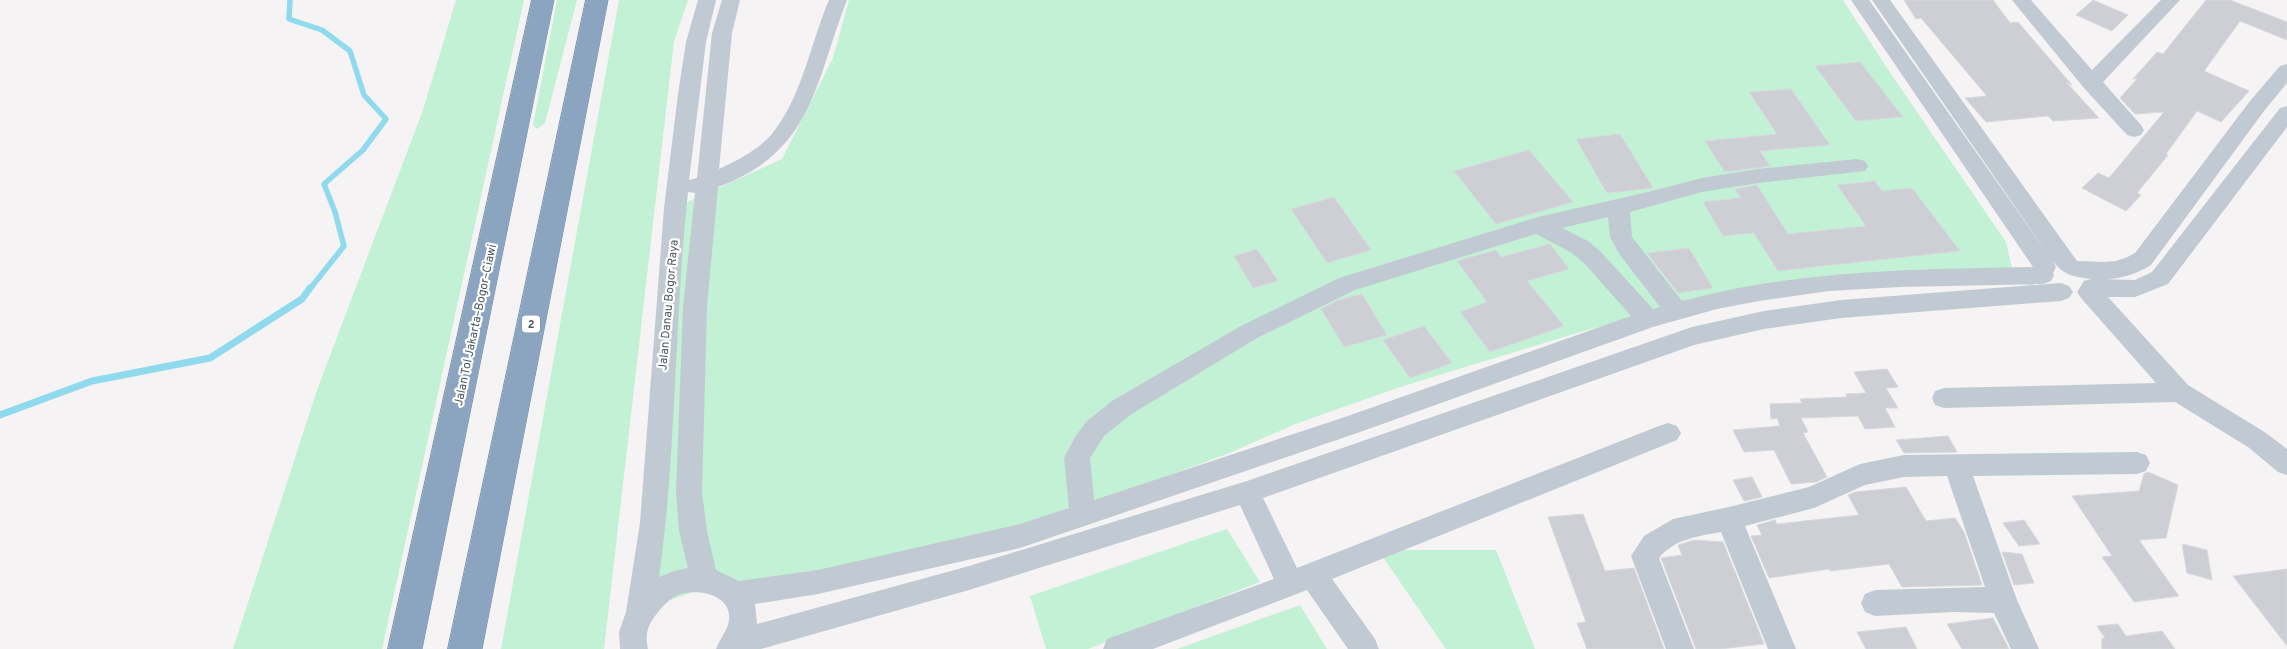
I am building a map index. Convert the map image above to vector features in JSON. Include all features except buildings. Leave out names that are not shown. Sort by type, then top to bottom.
[{"type":"highway","name":"Jalan Tol Jakarta–Bogor–Ciawi","points":[[405,649],[543,0]]},
{"type":"highway","name":"2","points":[[465,649],[597,0]]},
{"type":"highway","points":[[473,649],[474,602]]},
{"type":"street","name":"Jalan Danau Bogor Raya","points":[[634,649],[632,634],[640,612],[653,523],[660,402],[688,94],[696,42],[707,0]]},
{"type":"street","points":[[704,578],[693,531],[690,492],[695,307],[722,33],[731,0]]},
{"type":"street","points":[[678,188],[706,184],[750,162],[763,154],[778,140],[797,108],[806,88],[838,0]]},
{"type":"street","points":[[1860,0],[2044,271],[2049,284],[2061,292],[2072,295],[2082,295],[2090,290],[2130,291],[2148,286],[2160,278],[2287,113]]},
{"type":"street","points":[[1881,0],[2073,267],[2088,278],[2090,290],[2179,392],[2257,440],[2287,464]]},
{"type":"street","points":[[2021,0],[2091,83],[2134,130]]},
{"type":"street","points":[[2091,83],[2172,0]]},
{"type":"street","points":[[736,594],[818,582],[1000,540],[1351,425],[1648,319],[1758,292],[1845,282],[2044,271],[2055,263],[2112,272],[2129,268],[2143,259],[2257,106],[2287,70]]},
{"type":"street","points":[[1083,514],[1078,484],[1077,458],[1095,429],[1121,408],[1249,332],[1347,284],[1538,225],[1702,185],[1758,176],[1857,166]]},
{"type":"street","points":[[2209,171],[2235,182]]},
{"type":"street","points":[[1618,206],[1621,237],[1628,249],[1677,311]]},
{"type":"street","points":[[1538,225],[1580,247],[1593,258],[1648,319]]},
{"type":"street","points":[[1580,247],[1621,237]]},
{"type":"street","points":[[732,646],[969,578],[1247,492],[1692,336],[1764,320],[1841,309],[2061,292]]},
{"type":"street","points":[[1944,398],[2179,392]]},
{"type":"street","points":[[1117,649],[1301,579],[1668,433]]},
{"type":"street","points":[[1680,649],[1645,556],[1654,544],[1683,527],[1729,519],[1814,497],[1860,475],[1904,466],[2137,463]]},
{"type":"street","points":[[1956,466],[2003,600],[2025,649]]},
{"type":"street","points":[[1247,492],[1301,579],[1365,649]]},
{"type":"street","points":[[1729,519],[1782,649]]},
{"type":"street","points":[[640,612],[653,597],[668,586],[680,581],[704,578],[722,584],[736,594],[741,605],[743,617],[741,631],[732,646]]},
{"type":"street","points":[[1875,603],[1953,599],[2003,600]]},
{"type":"green space","points":[[456,0],[524,0],[382,649],[233,649],[317,390],[423,110]]},
{"type":"green space","points":[[557,0],[577,0],[545,123],[537,129],[533,125]]},
{"type":"green space","points":[[619,0],[688,0],[674,41],[604,649],[501,649]]},
{"type":"green space","points":[[849,0],[1843,0],[1889,71],[2006,242],[2012,268],[1731,298],[1587,330],[1400,387],[1298,423],[1227,454],[933,562],[734,591],[720,582],[641,611],[677,207],[782,159],[833,58]]},
{"type":"green space","points":[[1227,529],[1260,582],[1088,649],[1046,649],[1030,596]]},
{"type":"green space","points":[[1378,550],[1496,550],[1535,649],[1446,649]]},
{"type":"green space","points":[[1300,605],[1327,649],[1177,649]]},
{"type":"waterway","points":[[290,0],[289,19],[322,30],[350,51],[364,95],[386,119],[363,150],[324,184],[335,212],[344,246],[309,290]]},
{"type":"waterway","points":[[0,415],[92,381],[210,358],[302,299],[310,288]]}]
